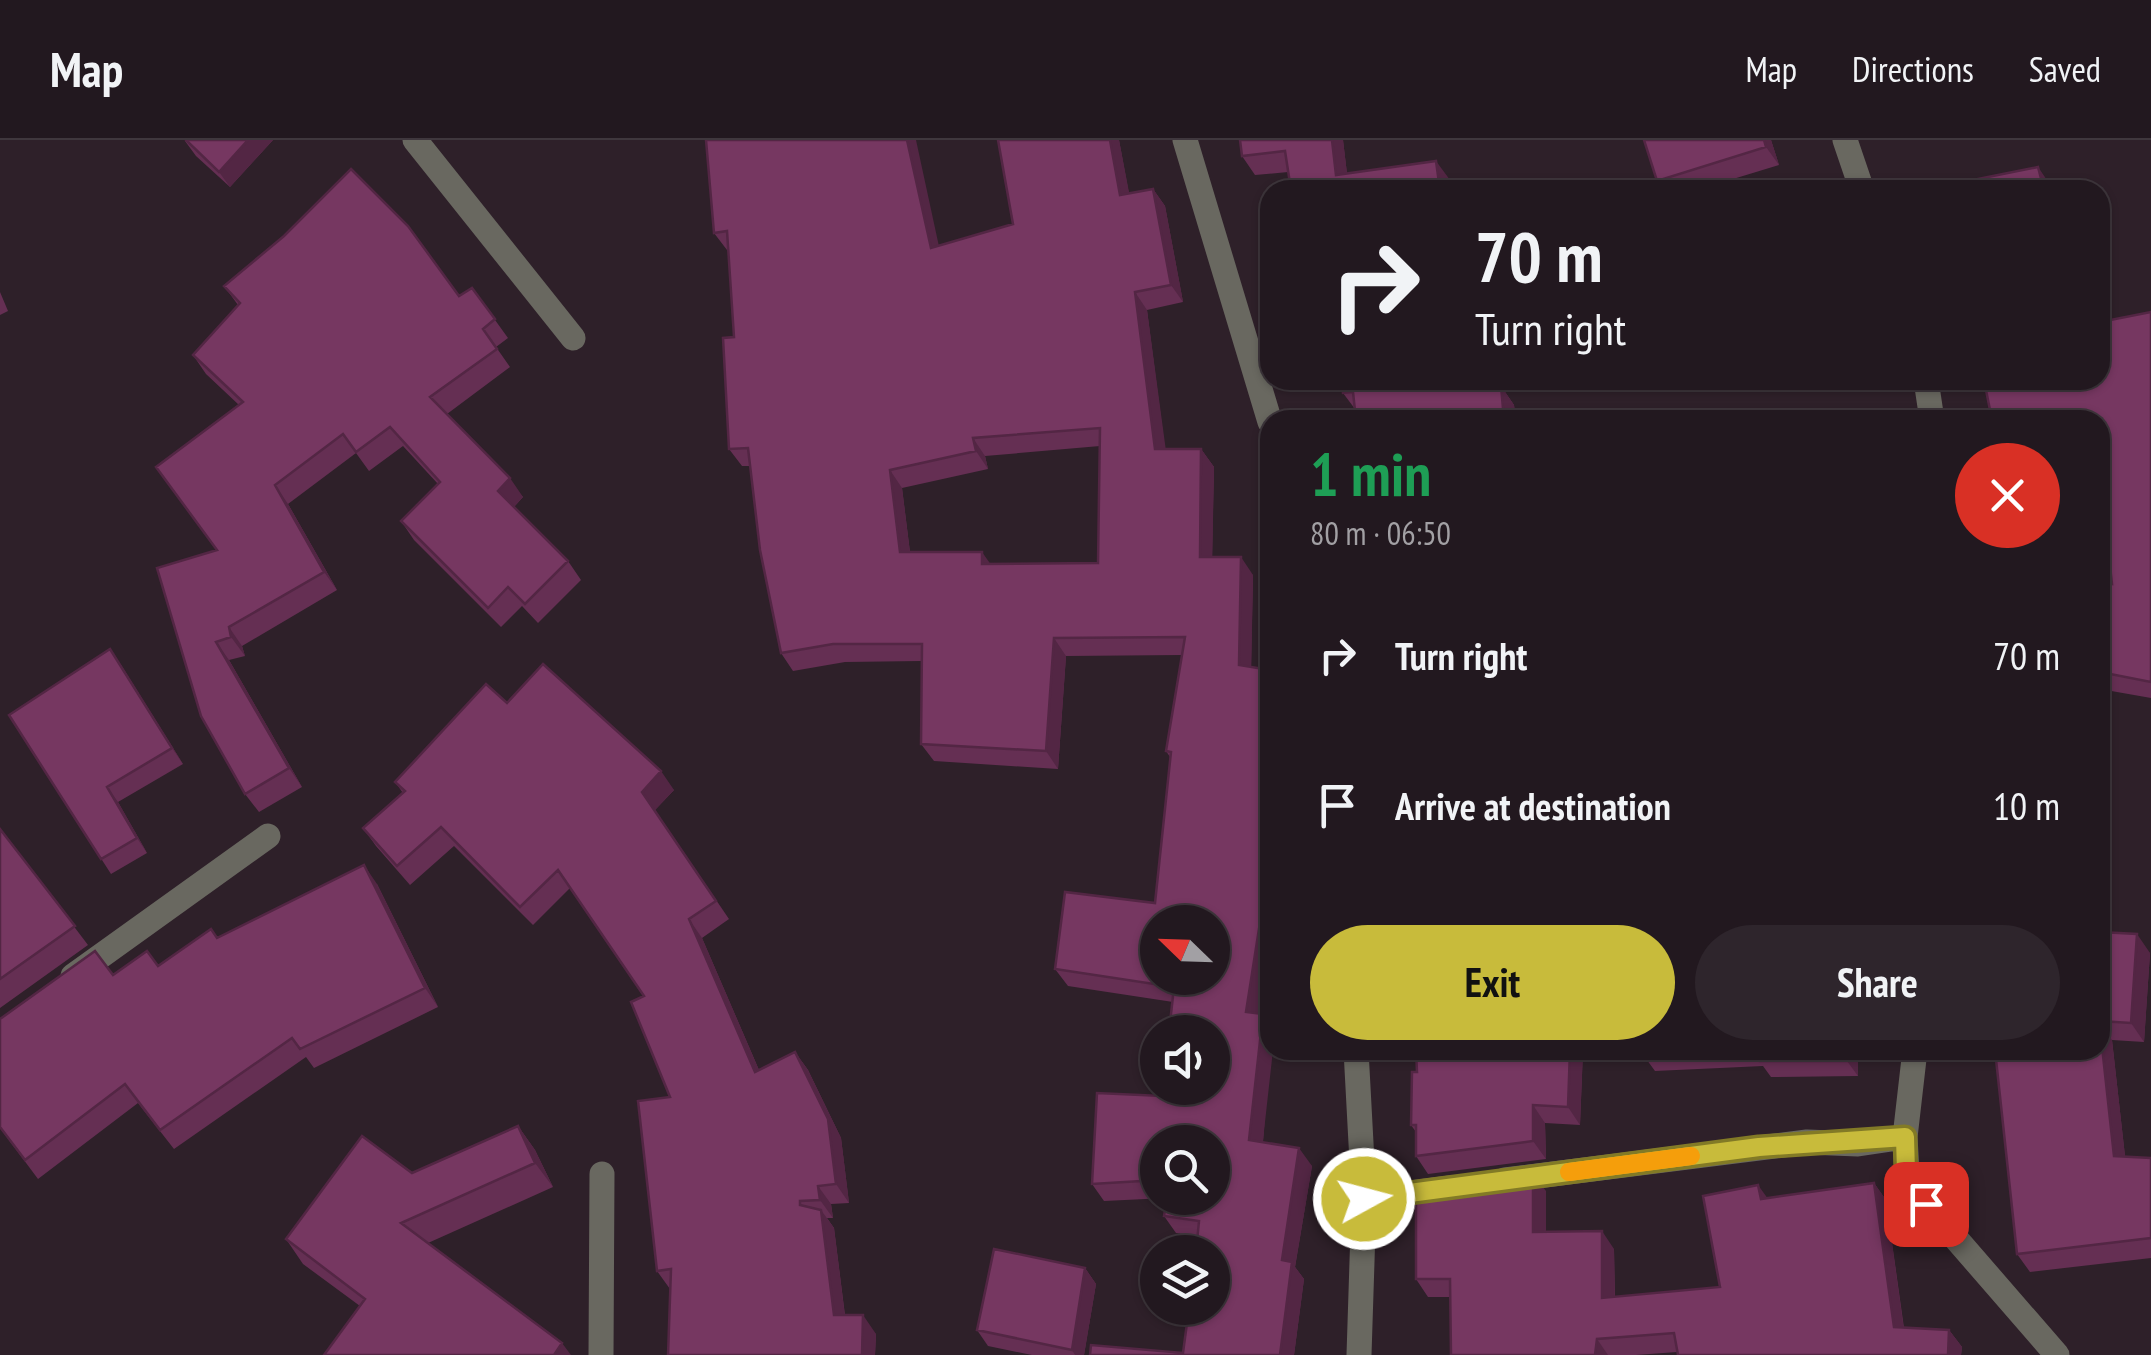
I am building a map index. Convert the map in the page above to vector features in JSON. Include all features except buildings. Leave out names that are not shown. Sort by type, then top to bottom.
[{"type":"street","points":[[416,140],[573,338]]},
{"type":"street","points":[[1186,140],[1260,388]]},
{"type":"street","points":[[1845,140],[1859,180]]},
{"type":"street","points":[[47,994],[268,836]]},
{"type":"street","points":[[1357,1060],[1364,1199],[1358,1355]]},
{"type":"street","points":[[1914,1060],[1905,1137],[1906,1172],[1926,1204],[2057,1355]]},
{"type":"street","points":[[1364,1199],[1759,1147],[1905,1137]]},
{"type":"street","points":[[601,1355],[602,1174]]},
{"type":"slow traffic","points":[[1569,1172],[1691,1156]]},
{"type":"route","points":[[1364,1199],[1759,1147],[1807,1142],[1858,1144],[1905,1137],[1906,1172],[1926,1204]]}]
